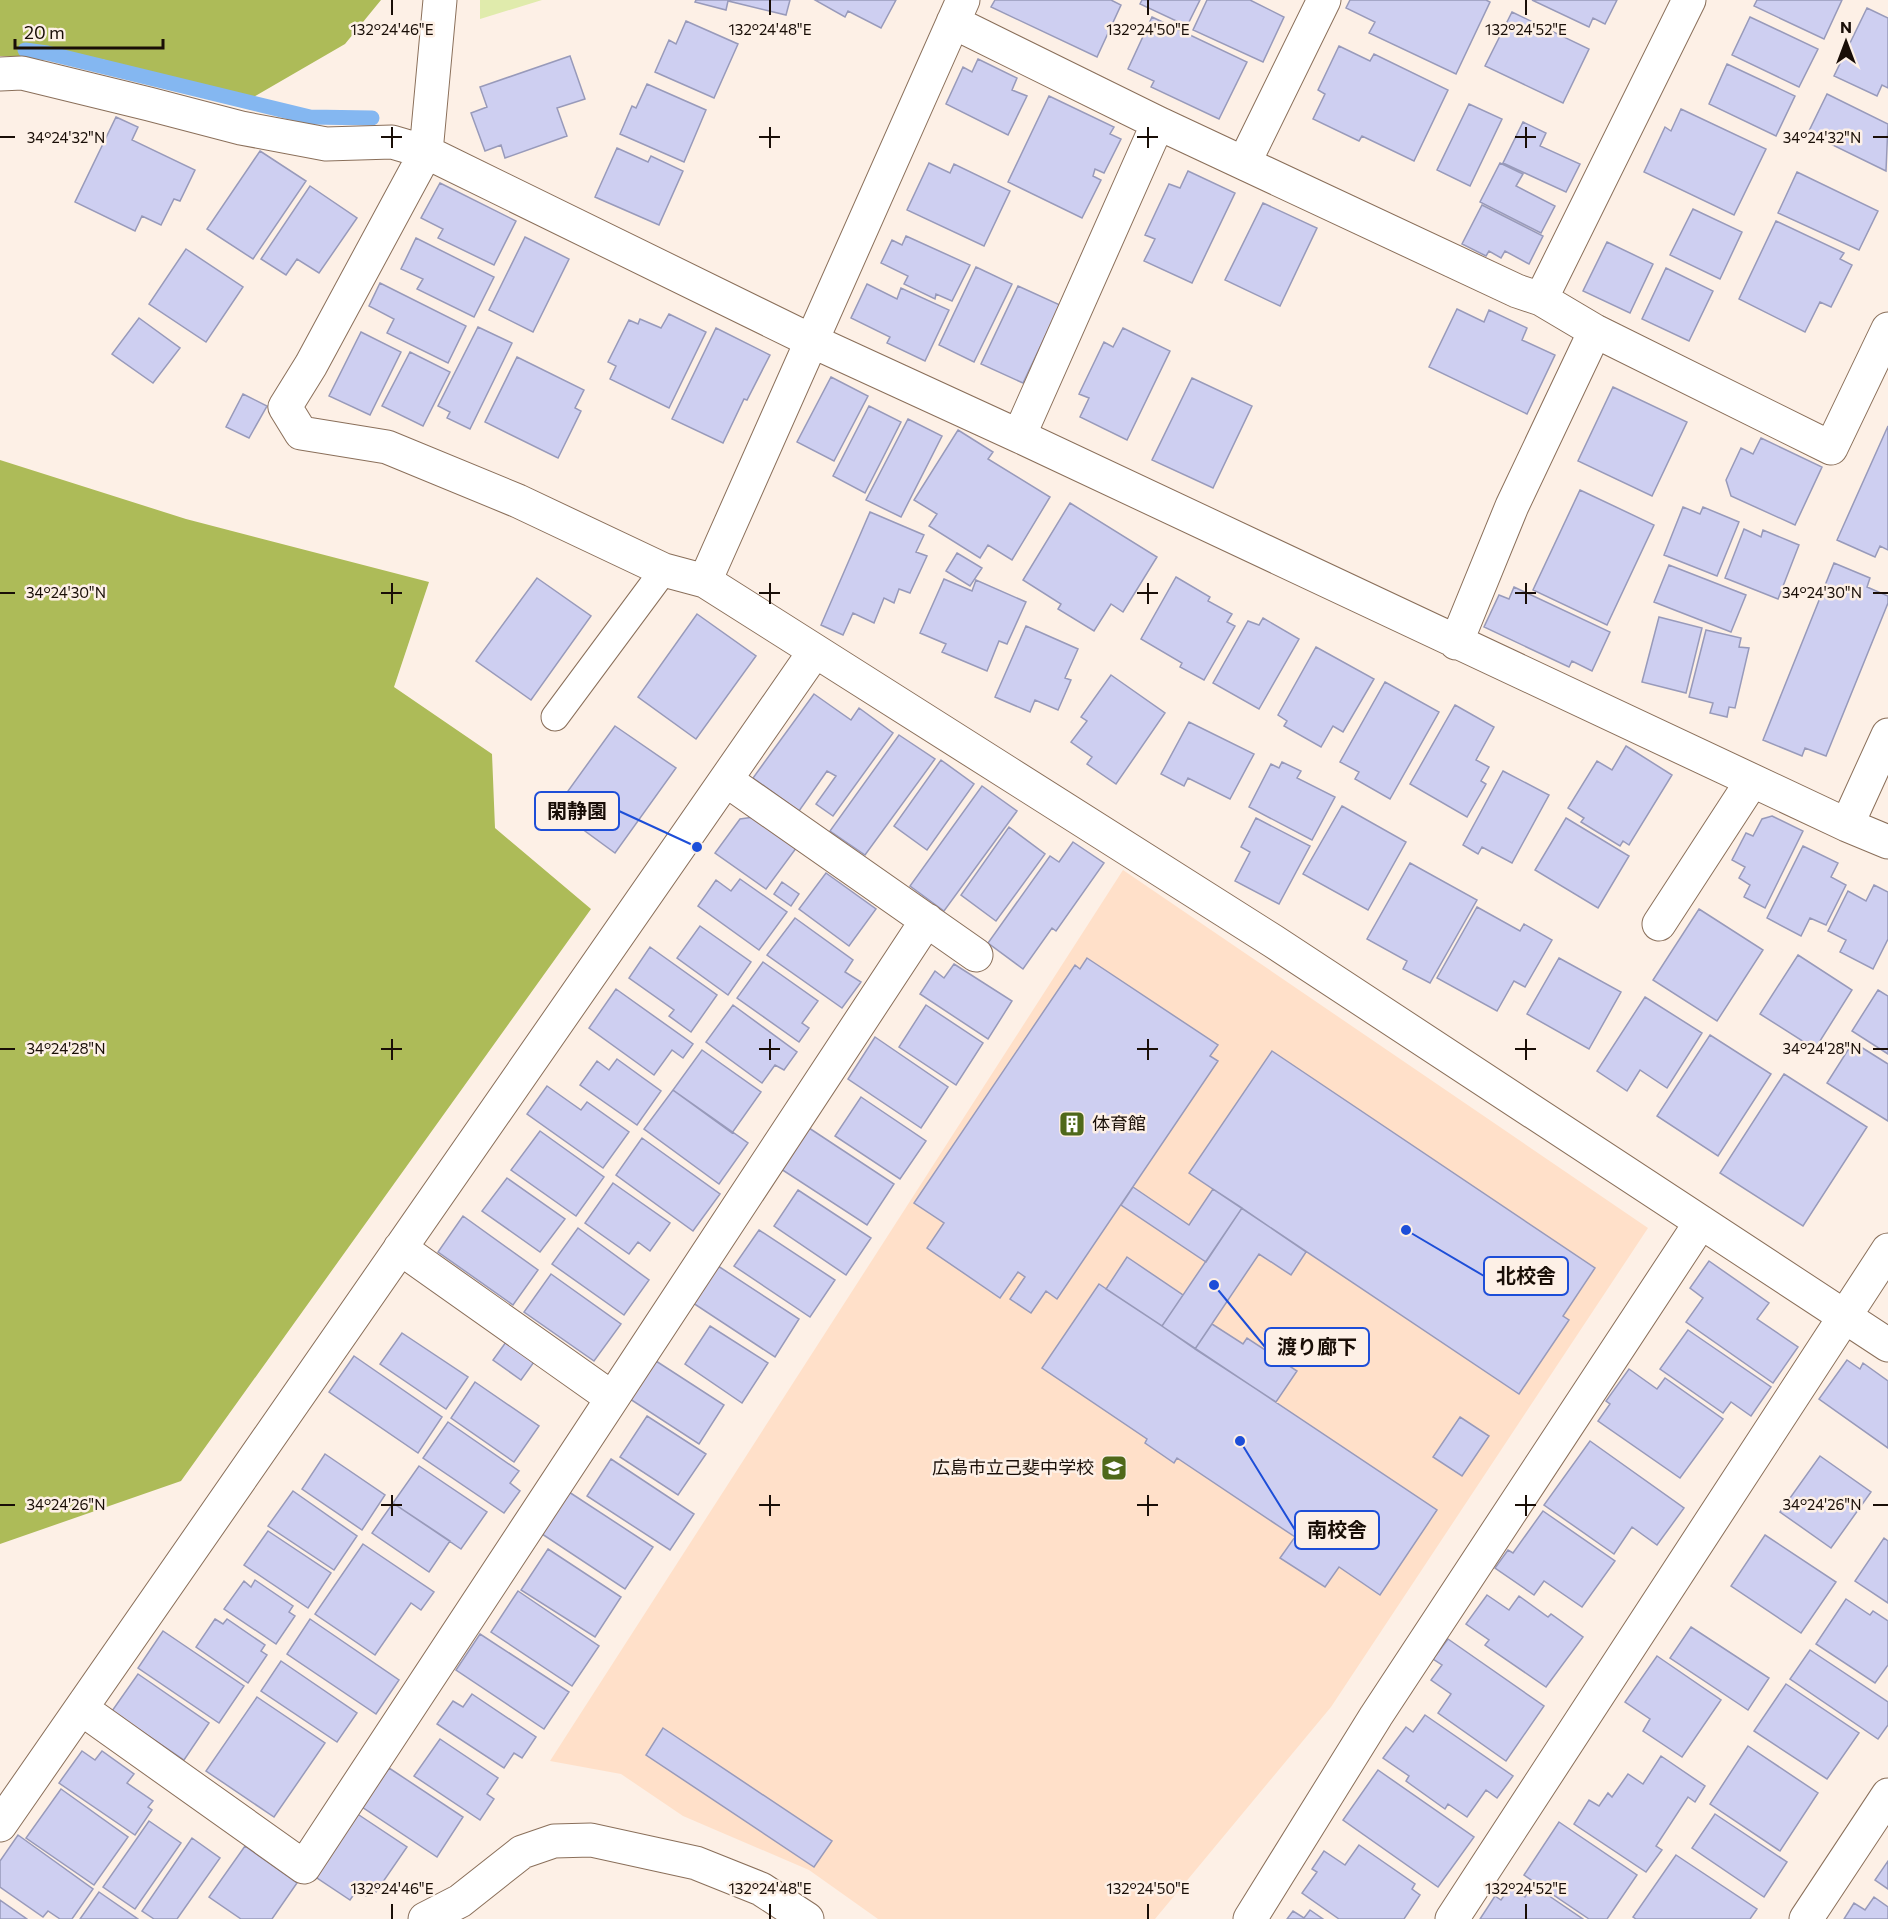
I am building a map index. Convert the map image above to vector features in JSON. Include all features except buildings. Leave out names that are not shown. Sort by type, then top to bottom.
[{"type":"street","points":[[441,0],[426,152],[311,364],[285,407],[301,433],[387,447],[518,501],[664,570],[705,581],[1273,941],[1888,1345]]},
{"type":"street","points":[[1244,164],[1324,0]]},
{"type":"street","points":[[1541,299],[1689,0]]},
{"type":"street","points":[[705,581],[958,11],[1158,123],[1517,291],[1541,299],[1595,331],[1831,448],[1888,329]]},
{"type":"street","points":[[0,74],[22,73],[262,132],[326,144],[392,142],[426,152],[812,341],[1752,781],[1888,842]]},
{"type":"street","points":[[1019,436],[1158,123]]},
{"type":"street","points":[[1456,643],[1512,506],[1595,331]]},
{"type":"street","points":[[0,1825],[815,651]]},
{"type":"street","points":[[1847,825],[1888,735]]},
{"type":"street","points":[[726,780],[976,955]]},
{"type":"street","points":[[1659,924],[1752,781]]},
{"type":"street","points":[[82,1709],[304,1867],[927,920]]},
{"type":"street","points":[[1250,1919],[1376,1716],[1701,1222]]},
{"type":"street","points":[[400,1248],[612,1398]]},
{"type":"street","points":[[1452,1919],[1888,1250]]},
{"type":"street","points":[[1806,1919],[1888,1795]]},
{"type":"street","points":[[425,1919],[460,1901],[522,1852],[554,1841],[591,1840],[696,1863],[761,1889],[807,1919]]},
{"type":"lane","points":[[555,717],[664,570]]},
{"type":"shaded area","name":"広島市立己斐中学校","points":[[1123,870],[1648,1228],[1331,1707],[1155,1919],[878,1919],[809,1870],[683,1816],[621,1774],[550,1761]]},
{"type":"green space","points":[[0,0],[381,0],[345,44],[238,106],[102,59],[0,56]]},
{"type":"green space","points":[[480,0],[542,0],[480,19]]},
{"type":"green space","points":[[0,460],[186,519],[429,582],[394,687],[492,754],[495,828],[591,909],[181,1481],[0,1544]]},
{"type":"waterway","points":[[25,50],[47,53],[310,117],[372,118]]},
{"type":"place","name":"閑静園","points":[[697,847]]},
{"type":"place","name":"体育館","points":[[1072,1124]]},
{"type":"place","name":"北校舎","points":[[1406,1230]]},
{"type":"place","name":"渡り廊下","points":[[1214,1285]]},
{"type":"place","name":"南校舎","points":[[1240,1441]]},
{"type":"place","name":"広島市立己斐中学校","points":[[1114,1468]]}]
